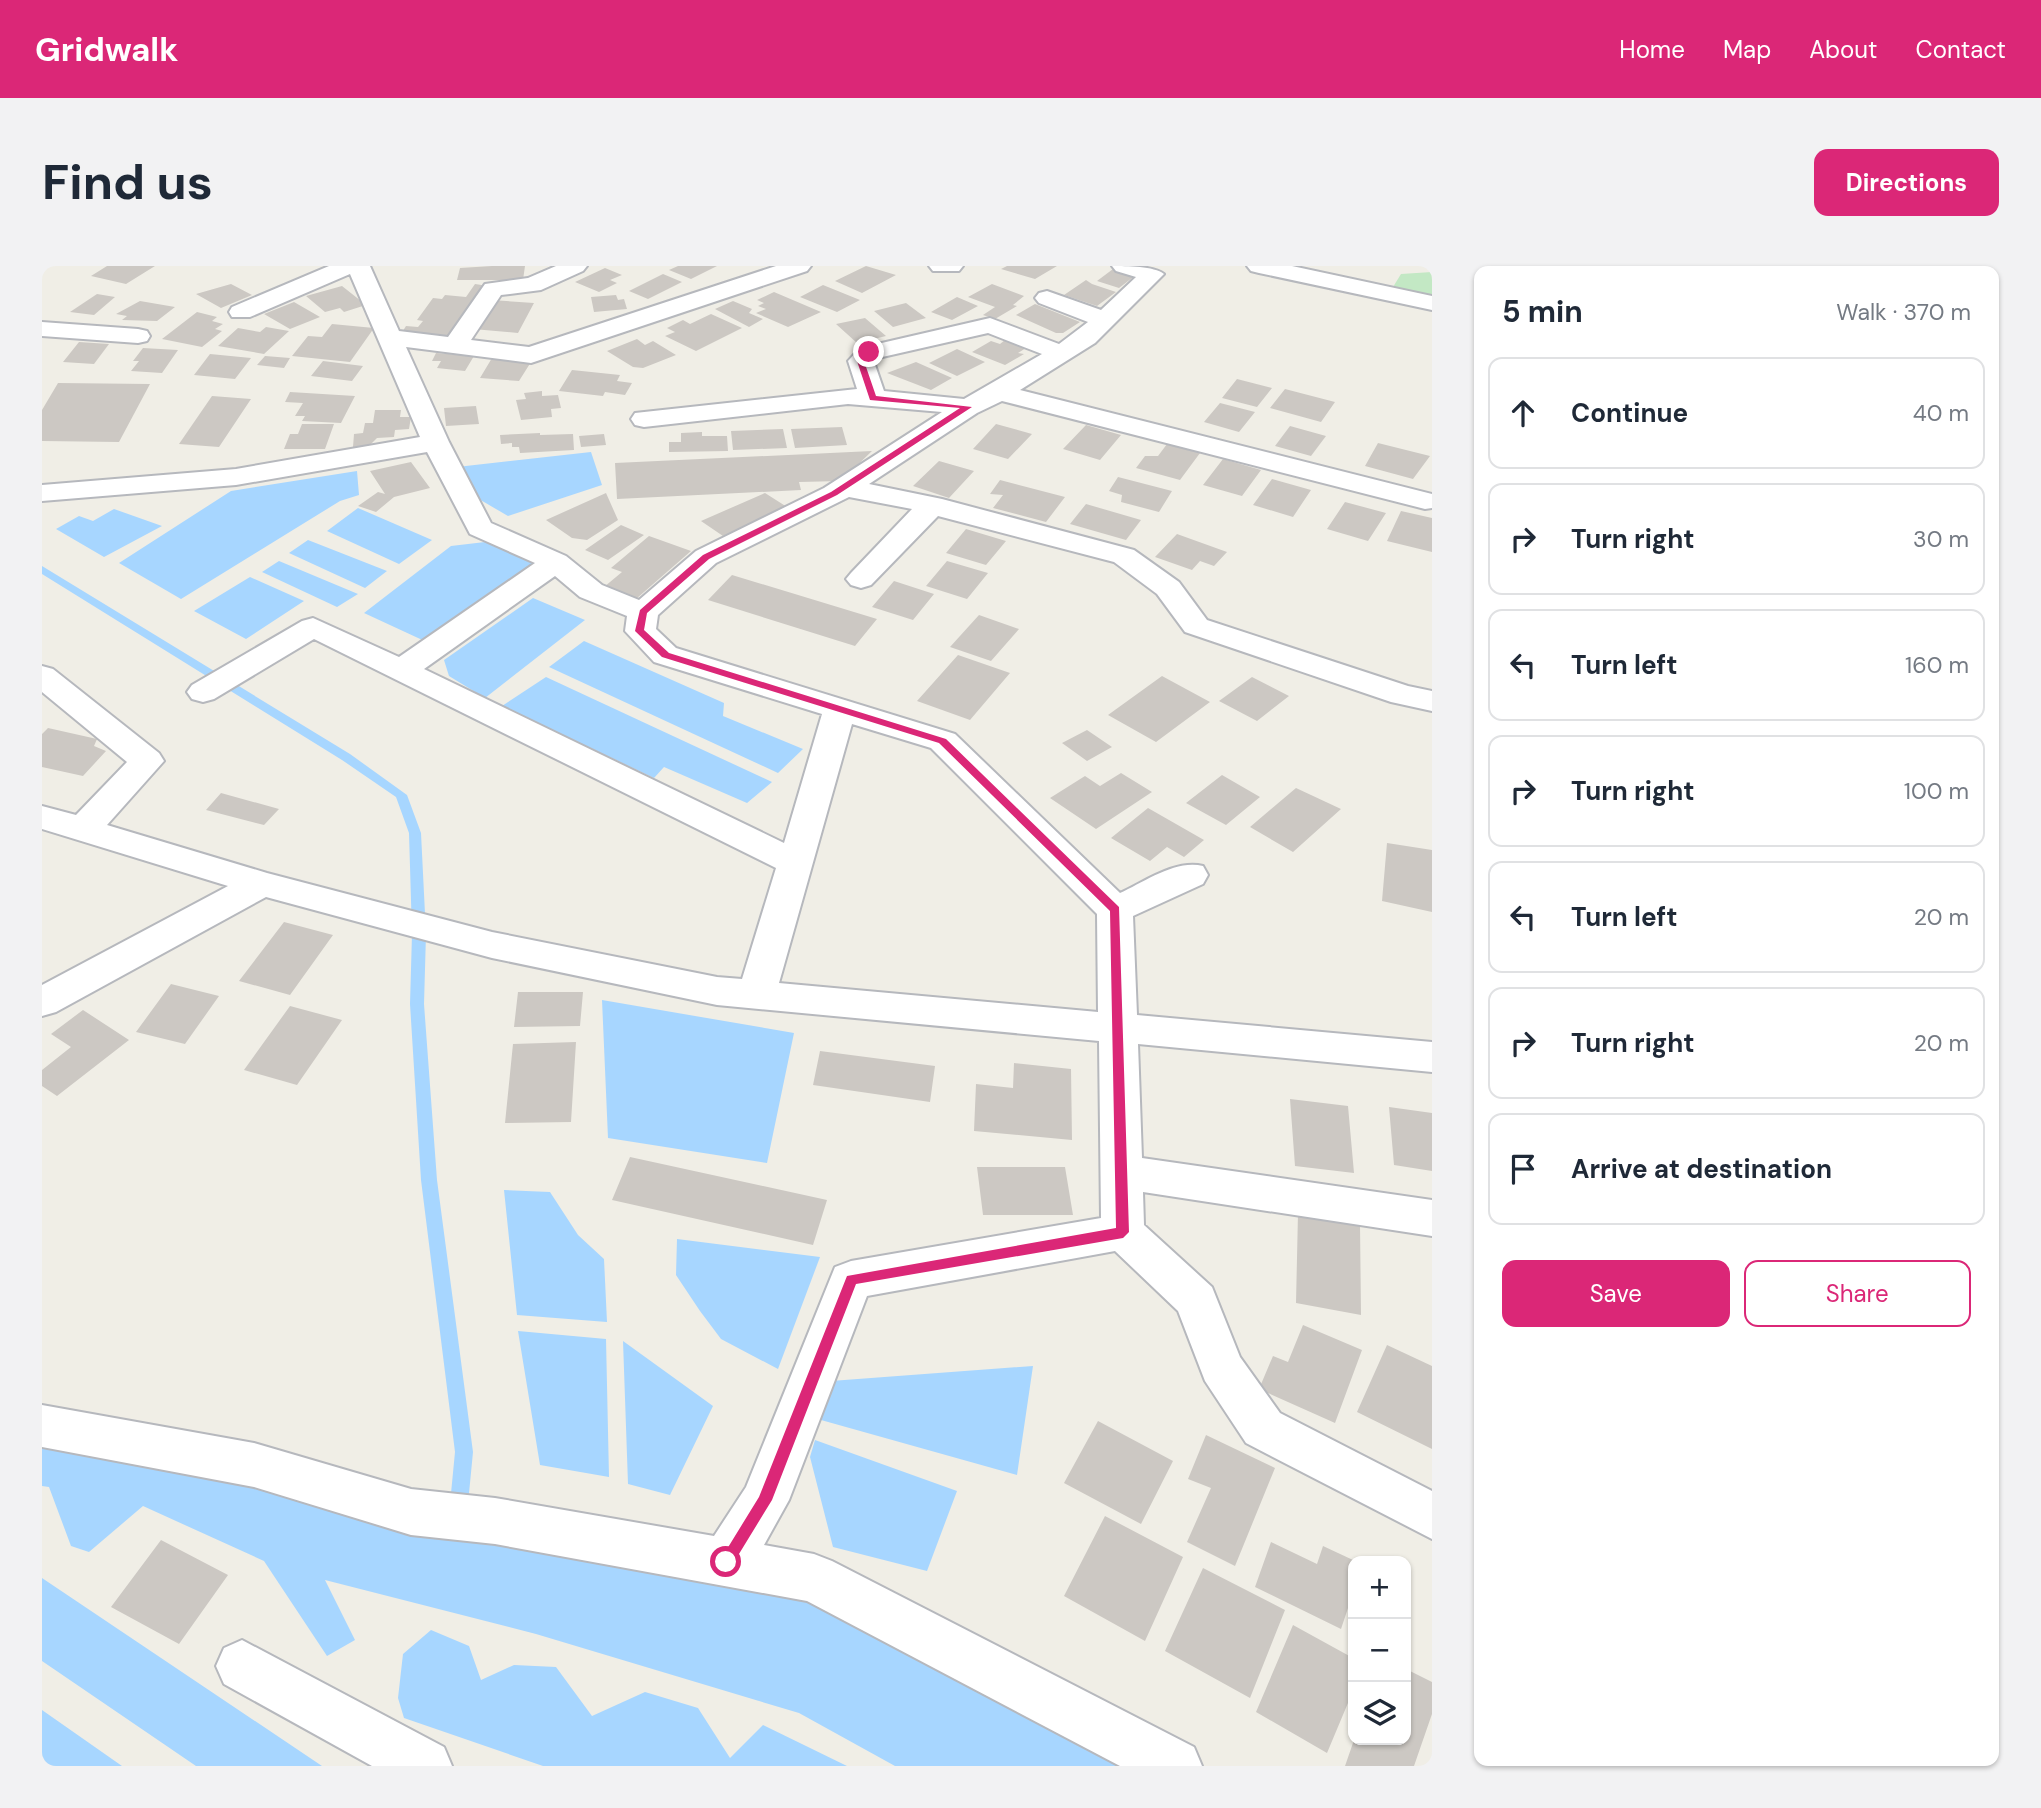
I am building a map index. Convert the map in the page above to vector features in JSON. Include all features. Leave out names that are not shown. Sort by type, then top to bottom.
[{"type":"street","points":[[241,312],[349,266]]},
{"type":"street","points":[[358,266],[436,442],[480,528],[556,562],[591,591],[643,612]]},
{"type":"street","points":[[455,346],[493,289],[533,285],[575,266]]},
{"type":"street","points":[[392,338],[531,355],[799,266]]},
{"type":"street","points":[[941,266],[951,266]]},
{"type":"street","points":[[1124,266],[1152,274],[1086,338],[999,392],[968,407],[842,487],[706,557],[643,612],[640,631],[665,655],[943,741],[1115,910],[1115,1027],[1123,1232],[1196,1300],[1221,1367],[1263,1428],[1432,1516]]},
{"type":"street","points":[[1259,266],[1432,303]]},
{"type":"street","points":[[1048,298],[1105,320]]},
{"type":"street","points":[[873,398],[861,361],[869,352],[990,325],[1061,354]]},
{"type":"street","points":[[42,329],[138,336]]},
{"type":"street","points":[[999,392],[1425,501]]},
{"type":"street","points":[[644,419],[848,396],[968,407]]},
{"type":"street","points":[[42,493],[236,477],[436,442]]},
{"type":"street","points":[[842,487],[932,505],[1124,556],[1168,588],[1196,626],[1402,695],[1432,701]]},
{"type":"street","points":[[861,579],[932,505]]},
{"type":"street","points":[[401,670],[556,562]]},
{"type":"street","points":[[203,692],[313,627],[795,863]]},
{"type":"street","points":[[42,676],[147,761],[83,829]]},
{"type":"street","points":[[757,994],[840,709]]},
{"type":"street","points":[[42,817],[262,884],[492,945],[718,990],[1432,1057]]},
{"type":"street","points":[[1115,910],[1190,875]]},
{"type":"street","points":[[42,1002],[262,884]]},
{"type":"street","points":[[1120,1172],[1432,1218]]},
{"type":"street","points":[[726,1562],[765,1500],[851,1280],[1123,1232]]},
{"type":"street","points":[[42,1426],[254,1465],[411,1512],[495,1521],[814,1578],[1175,1766]]},
{"type":"street","points":[[242,1666],[425,1766]]},
{"type":"green space","points":[[1432,272],[1432,296],[1393,287],[1401,274]]},
{"type":"water","points":[[591,452],[602,485],[508,516],[472,495],[457,467]]},
{"type":"water","points":[[357,471],[359,495],[340,501],[181,599],[119,563],[231,491]]},
{"type":"water","points":[[358,508],[432,540],[399,564],[327,531]]},
{"type":"water","points":[[114,509],[162,526],[104,557],[56,529],[79,516],[93,521]]},
{"type":"water","points":[[308,540],[387,571],[365,588],[289,553]]},
{"type":"water","points":[[485,542],[539,565],[431,644],[364,613],[451,546]]},
{"type":"water","points":[[279,561],[358,594],[337,607],[262,572]]},
{"type":"water","points":[[250,577],[304,601],[246,639],[194,611]]},
{"type":"water","points":[[533,598],[585,620],[485,698],[449,676],[444,660]]},
{"type":"water","points":[[584,641],[724,703],[723,716],[803,749],[778,773],[549,667]]},
{"type":"water","points":[[546,677],[772,782],[747,803],[664,767],[654,778],[502,706]]},
{"type":"water","points":[[602,1000],[794,1033],[767,1163],[608,1138]]},
{"type":"water","points":[[504,1190],[550,1192],[578,1235],[604,1259],[607,1322],[517,1315]]},
{"type":"water","points":[[677,1239],[820,1257],[778,1369],[721,1339],[676,1275]]},
{"type":"water","points":[[518,1331],[606,1339],[609,1477],[540,1465]]},
{"type":"water","points":[[623,1341],[713,1406],[670,1495],[628,1484]]},
{"type":"water","points":[[1033,1366],[1017,1475],[821,1420],[831,1381]]},
{"type":"water","points":[[42,1437],[814,1592],[1135,1766],[895,1766],[799,1713],[536,1634],[325,1580],[355,1640],[327,1656],[264,1561],[143,1506],[89,1552],[71,1546],[49,1487],[42,1486]]},
{"type":"water","points":[[815,1440],[957,1491],[927,1571],[833,1547],[810,1457]]},
{"type":"water","points":[[42,1578],[322,1766],[196,1766],[42,1661]]},
{"type":"water","points":[[431,1630],[469,1646],[481,1680],[514,1665],[556,1667],[592,1716],[645,1692],[698,1708],[730,1758],[763,1725],[847,1766],[543,1766],[404,1718],[398,1698],[403,1654]]},
{"type":"water","points":[[42,1710],[122,1766],[42,1766]]},
{"type":"building","points":[[107,266],[155,266],[126,284],[91,276]]},
{"type":"building","points":[[525,266],[523,280],[457,280],[460,268]]},
{"type":"building","points":[[678,266],[717,266],[691,279],[669,270]]},
{"type":"building","points":[[866,266],[896,275],[862,293],[835,281]]},
{"type":"building","points":[[1007,266],[1057,266],[1035,279],[1001,269]]},
{"type":"building","points":[[605,268],[622,275],[610,280],[617,283],[599,292],[575,282]]},
{"type":"building","points":[[1113,269],[1136,275],[1119,288],[1097,281]]},
{"type":"building","points":[[663,274],[682,282],[648,299],[629,291]]},
{"type":"building","points":[[1086,280],[1116,292],[1097,306],[1064,295]]},
{"type":"building","points":[[231,284],[252,295],[221,308],[196,294]]},
{"type":"building","points":[[475,284],[488,286],[452,339],[401,334],[406,326],[418,327],[423,321],[417,320],[433,298],[442,299],[445,295],[466,297]]},
{"type":"building","points":[[992,284],[1024,296],[1013,305],[1017,306],[995,319],[983,315],[995,307],[968,297]]},
{"type":"building","points":[[823,285],[860,300],[837,312],[800,297]]},
{"type":"building","points":[[342,286],[366,305],[344,312],[340,308],[325,312],[306,296]]},
{"type":"building","points":[[774,292],[821,312],[788,327],[756,313],[766,309],[758,306],[764,303],[757,300]]},
{"type":"building","points":[[97,294],[115,297],[94,315],[70,312]]},
{"type":"building","points":[[616,295],[618,300],[624,299],[627,309],[594,312],[591,297]]},
{"type":"building","points":[[957,297],[978,306],[952,320],[931,312]]},
{"type":"building","points":[[491,300],[534,303],[518,333],[473,329]]},
{"type":"building","points":[[140,301],[175,307],[157,321],[122,320],[127,316],[116,314]]},
{"type":"building","points":[[733,301],[752,309],[749,313],[763,319],[749,327],[715,309]]},
{"type":"building","points":[[294,302],[320,317],[290,329],[264,314]]},
{"type":"building","points":[[906,303],[926,318],[893,327],[874,311]]},
{"type":"building","points":[[1035,304],[1080,322],[1063,333],[1056,333],[1016,315]]},
{"type":"building","points":[[197,312],[217,317],[212,321],[223,324],[215,329],[222,331],[202,347],[162,339]]},
{"type":"building","points":[[711,314],[742,328],[696,351],[665,336],[675,332],[667,328],[683,320],[690,324]]},
{"type":"building","points":[[865,318],[886,336],[857,343],[836,324]]},
{"type":"building","points":[[332,324],[374,328],[350,362],[292,356],[308,336],[322,337]]},
{"type":"building","points":[[266,327],[289,331],[264,354],[218,346],[238,328],[260,332]]},
{"type":"building","points":[[637,339],[645,345],[653,341],[676,355],[643,368],[633,367],[607,351]]},
{"type":"building","points":[[1005,340],[1026,348],[1018,353],[1024,354],[1005,365],[972,352],[991,341],[1000,344]]},
{"type":"building","points":[[79,342],[109,344],[94,364],[63,362]]},
{"type":"building","points":[[143,348],[178,350],[162,373],[131,371],[139,361],[133,361]]},
{"type":"building","points":[[957,349],[985,362],[957,376],[929,363]]},
{"type":"building","points":[[436,353],[474,356],[465,371],[437,368],[441,361],[432,361]]},
{"type":"building","points":[[210,354],[251,358],[235,379],[194,375]]},
{"type":"building","points":[[265,356],[290,358],[284,368],[257,365]]},
{"type":"building","points":[[492,358],[531,362],[519,381],[480,378]]},
{"type":"building","points":[[323,361],[363,366],[352,381],[311,376]]},
{"type":"building","points":[[916,362],[952,378],[931,390],[887,373]]},
{"type":"building","points":[[572,370],[620,375],[617,381],[632,383],[625,395],[605,392],[603,396],[559,391]]},
{"type":"building","points":[[1237,379],[1272,388],[1257,407],[1222,398]]},
{"type":"building","points":[[58,383],[150,384],[119,442],[42,441],[42,410]]},
{"type":"building","points":[[1285,389],[1335,402],[1321,422],[1270,408]]},
{"type":"building","points":[[542,391],[542,396],[558,395],[561,408],[551,409],[552,417],[521,420],[516,400],[526,399],[524,393]]},
{"type":"building","points":[[290,392],[355,396],[341,423],[302,421],[305,416],[295,416],[303,403],[285,402]]},
{"type":"building","points":[[212,396],[251,399],[219,447],[179,444]]},
{"type":"building","points":[[1220,403],[1255,412],[1239,432],[1204,422]]},
{"type":"building","points":[[476,406],[479,424],[446,426],[444,408]]},
{"type":"building","points":[[375,410],[401,410],[400,417],[411,417],[409,429],[395,430],[394,437],[377,438],[369,446],[353,447],[354,434],[363,433],[365,423],[373,423]]},
{"type":"building","points":[[302,424],[334,424],[325,449],[284,449],[290,434],[298,434]]},
{"type":"building","points":[[996,424],[1032,434],[1008,459],[973,449]]},
{"type":"building","points":[[1086,425],[1121,435],[1100,460],[1063,449]]},
{"type":"building","points":[[1290,426],[1326,436],[1311,456],[1275,446]]},
{"type":"building","points":[[842,427],[847,445],[795,448],[791,429]]},
{"type":"building","points":[[783,429],[787,448],[733,450],[731,431]]},
{"type":"building","points":[[702,432],[702,436],[727,436],[728,451],[669,452],[669,442],[681,442],[681,433]]},
{"type":"building","points":[[573,434],[574,450],[520,453],[519,447],[512,447],[512,443],[501,444],[500,435]]},
{"type":"building","points":[[604,434],[606,445],[581,447],[579,436]]},
{"type":"building","points":[[1378,443],[1430,456],[1413,479],[1365,466]]},
{"type":"building","points":[[1167,444],[1200,453],[1180,480],[1136,468],[1145,456],[1158,456]]},
{"type":"building","points":[[872,451],[841,481],[799,482],[801,490],[617,499],[615,463]]},
{"type":"building","points":[[1223,459],[1261,470],[1242,496],[1203,485]]},
{"type":"building","points":[[939,461],[974,471],[949,498],[913,486]]},
{"type":"building","points":[[411,462],[430,488],[394,497],[376,512],[358,506],[378,492],[385,494],[370,471]]},
{"type":"building","points":[[1118,477],[1172,491],[1159,512],[1121,502],[1122,495],[1109,491]]},
{"type":"building","points":[[1272,479],[1311,490],[1293,517],[1253,505]]},
{"type":"building","points":[[1000,480],[1065,497],[1046,522],[993,508],[1003,495],[990,494]]},
{"type":"building","points":[[606,493],[618,520],[587,540],[572,538],[546,520]]},
{"type":"building","points":[[765,493],[787,507],[723,536],[701,521]]},
{"type":"building","points":[[1345,502],[1386,513],[1368,541],[1327,529]]},
{"type":"building","points":[[1086,504],[1141,520],[1126,540],[1070,524]]},
{"type":"building","points":[[1401,511],[1432,518],[1432,552],[1387,541]]},
{"type":"building","points":[[621,525],[644,535],[608,560],[585,550]]},
{"type":"building","points":[[966,529],[1006,541],[986,565],[946,553]]},
{"type":"building","points":[[1177,534],[1227,552],[1214,566],[1200,561],[1192,570],[1155,557]]},
{"type":"building","points":[[649,536],[691,551],[636,599],[604,587],[622,572],[611,568]]},
{"type":"building","points":[[947,561],[988,573],[967,599],[926,586]]},
{"type":"building","points":[[732,575],[877,619],[855,646],[708,600]]},
{"type":"building","points":[[894,581],[934,594],[913,620],[872,607]]},
{"type":"building","points":[[979,615],[1019,629],[991,661],[950,647]]},
{"type":"building","points":[[958,655],[1010,673],[970,720],[917,701]]},
{"type":"building","points":[[1162,676],[1210,702],[1156,742],[1108,715]]},
{"type":"building","points":[[1252,677],[1289,696],[1257,721],[1219,701]]},
{"type":"building","points":[[48,728],[97,739],[94,746],[106,751],[83,776],[42,767],[42,734]]},
{"type":"building","points":[[1087,730],[1112,747],[1087,761],[1062,743]]},
{"type":"building","points":[[1121,773],[1152,792],[1096,829],[1050,798],[1085,776],[1100,786]]},
{"type":"building","points":[[1222,775],[1260,797],[1226,825],[1186,803]]},
{"type":"building","points":[[1296,788],[1341,809],[1293,852],[1250,827]]},
{"type":"building","points":[[221,793],[279,809],[264,825],[206,810]]},
{"type":"building","points":[[1148,808],[1204,840],[1184,857],[1167,847],[1150,861],[1111,838]]},
{"type":"building","points":[[1387,843],[1432,850],[1432,912],[1382,901]]},
{"type":"building","points":[[284,922],[333,935],[290,995],[239,981]]},
{"type":"building","points":[[171,984],[219,996],[185,1044],[136,1032]]},
{"type":"building","points":[[518,992],[583,992],[580,1026],[514,1027]]},
{"type":"building","points":[[290,1006],[342,1020],[297,1085],[244,1070]]},
{"type":"building","points":[[83,1010],[129,1040],[57,1096],[42,1086],[42,1070],[71,1047],[51,1034]]},
{"type":"building","points":[[576,1042],[571,1122],[505,1123],[513,1044]]},
{"type":"building","points":[[820,1051],[935,1066],[930,1102],[813,1085]]},
{"type":"building","points":[[1014,1063],[1071,1069],[1072,1140],[974,1131],[976,1084],[1013,1088]]},
{"type":"building","points":[[1290,1099],[1348,1106],[1354,1173],[1295,1166]]},
{"type":"building","points":[[1389,1107],[1432,1113],[1432,1171],[1394,1165]]},
{"type":"building","points":[[630,1157],[827,1200],[813,1245],[612,1200]]},
{"type":"building","points":[[977,1167],[1065,1167],[1073,1215],[983,1215]]},
{"type":"building","points":[[1298,1213],[1360,1224],[1361,1315],[1296,1303]]},
{"type":"building","points":[[1303,1325],[1362,1350],[1335,1423],[1259,1389],[1273,1356],[1288,1362]]},
{"type":"building","points":[[1387,1345],[1432,1366],[1432,1449],[1357,1412]]},
{"type":"building","points":[[1098,1421],[1173,1461],[1141,1524],[1064,1483]]},
{"type":"building","points":[[1206,1435],[1275,1468],[1235,1566],[1187,1542],[1211,1488],[1188,1479]]},
{"type":"building","points":[[1105,1516],[1183,1557],[1145,1641],[1064,1596]]},
{"type":"building","points":[[161,1540],[228,1575],[179,1644],[111,1607]]},
{"type":"building","points":[[1271,1542],[1317,1564],[1323,1546],[1348,1558],[1348,1608],[1341,1629],[1255,1587]]},
{"type":"building","points":[[1203,1568],[1285,1610],[1250,1698],[1165,1651]]},
{"type":"building","points":[[1293,1625],[1348,1655],[1348,1703],[1327,1753],[1256,1712]]},
{"type":"building","points":[[1411,1672],[1432,1682],[1432,1714],[1414,1766],[1345,1766],[1352,1745],[1411,1745]]},
{"type":"waterway","points":[[42,569],[346,757],[401,795],[415,833],[419,934],[417,1004],[429,1180],[464,1452],[458,1514]]},
{"type":"route","points":[[726,1562],[765,1500],[851,1280],[1123,1232],[1115,1027],[1115,910],[943,741],[665,655],[640,631],[643,612],[706,557],[834,494],[968,407],[873,398],[861,361],[869,352]]}]
